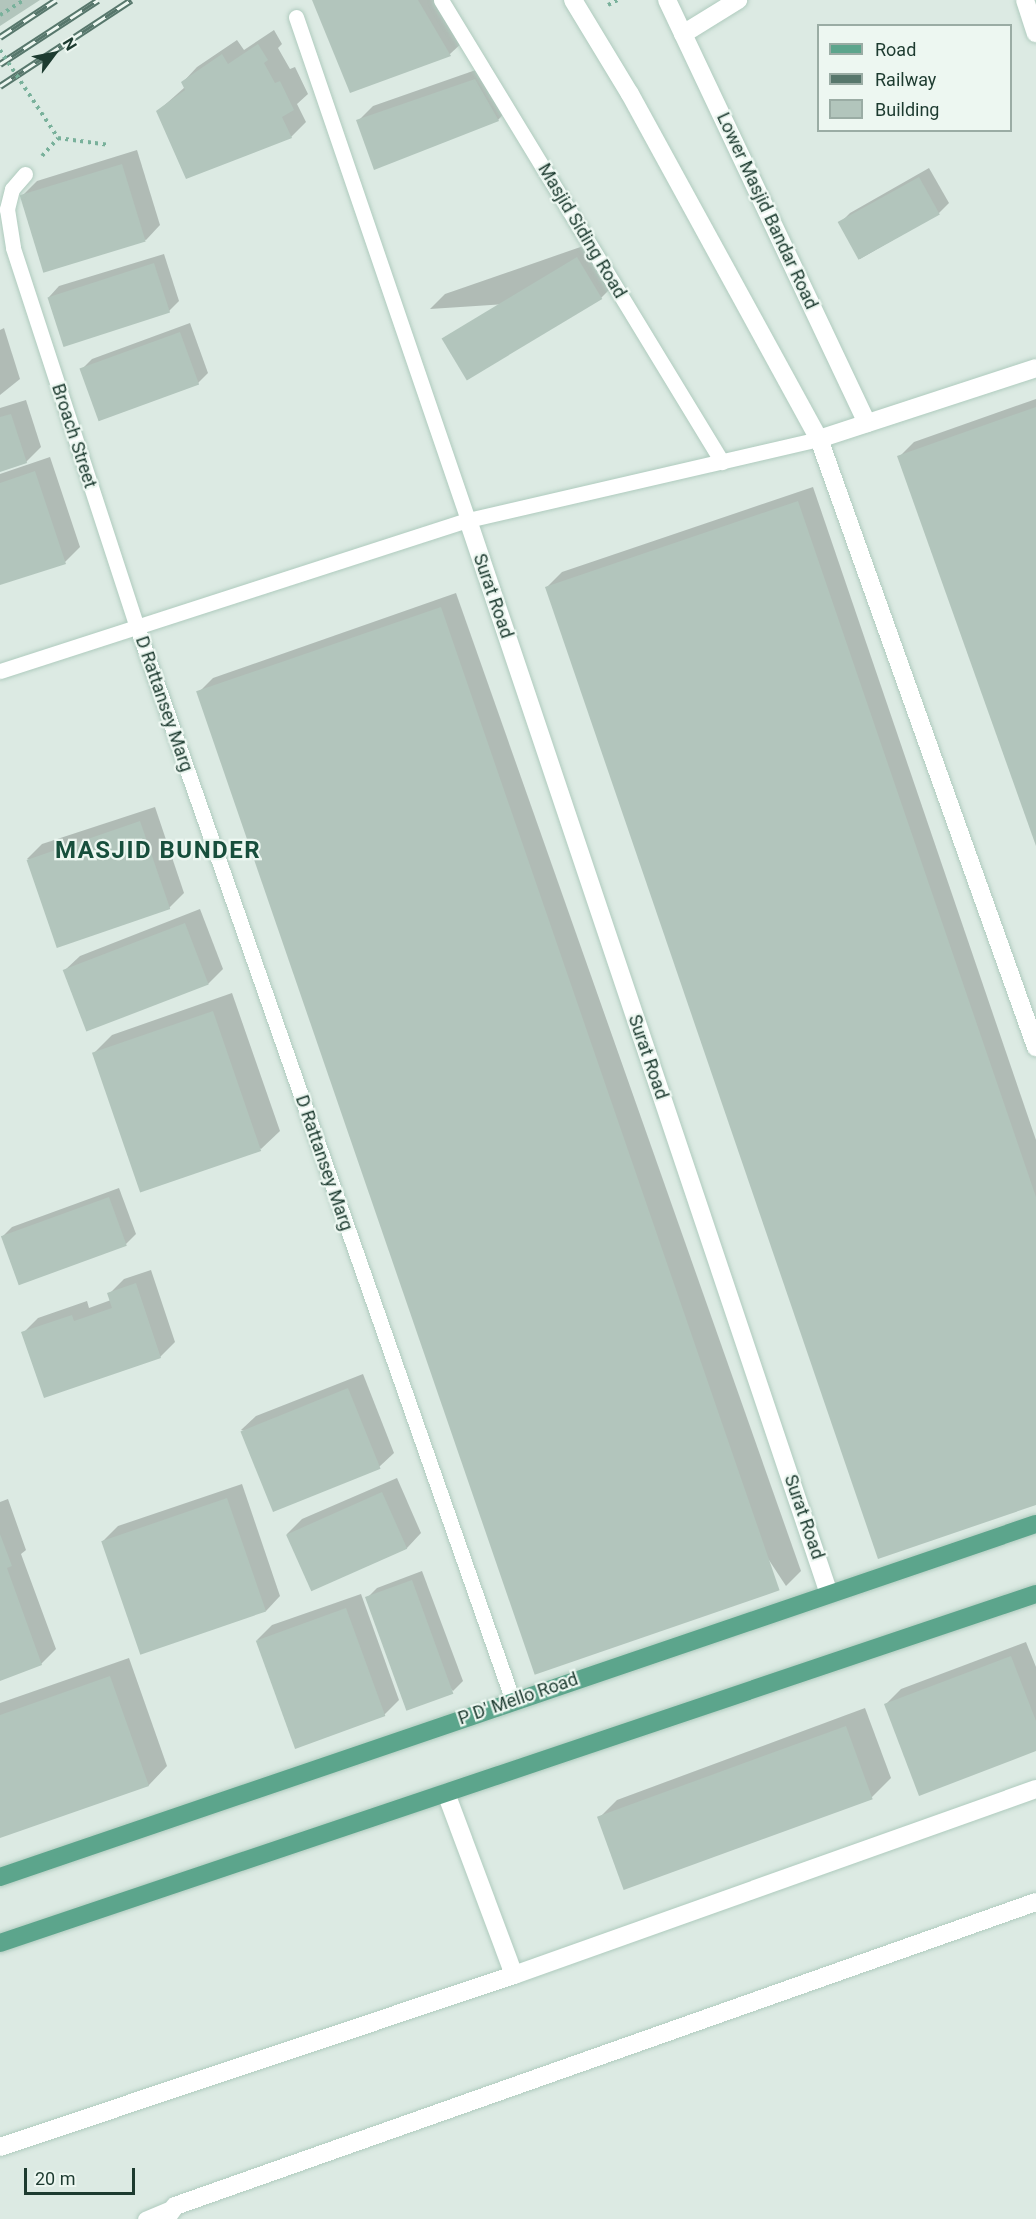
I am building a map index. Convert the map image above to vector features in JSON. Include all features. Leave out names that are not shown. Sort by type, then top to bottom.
[{"type":"main road","name":"P D' Mello Road","points":[[0,1877],[1036,1524]]},
{"type":"main road","points":[[0,1943],[1036,1594]]},
{"type":"street","points":[[573,0],[630,94],[819,439],[1036,1047]]},
{"type":"street","name":"Lower Masjid Bandar Road","points":[[667,0],[867,423]]},
{"type":"street","points":[[683,34],[738,0]]},
{"type":"street","points":[[1030,9],[1036,33]]},
{"type":"street","points":[[819,439],[1036,368]]},
{"type":"street","name":"Surat Road","points":[[468,520],[829,1594]]},
{"type":"street","points":[[0,2147],[514,1975],[1036,1789]]},
{"type":"street","points":[[446,1792],[514,1975]]},
{"type":"street","points":[[170,2212],[1036,1902]]},
{"type":"lane","name":"Masjid Siding Road","points":[[441,0],[722,462]]},
{"type":"lane","points":[[296,17],[468,520]]},
{"type":"lane","name":"Broach Street","points":[[25,174],[12,189],[6,209],[13,248],[136,624]]},
{"type":"lane","points":[[0,670],[136,624],[468,520],[819,439]]},
{"type":"lane","name":"D Rattansey Marg","points":[[136,624],[513,1701]]},
{"type":"lane","points":[[145,2219],[170,2212]]},
{"type":"path","points":[[0,15],[24,0]]},
{"type":"path","points":[[0,50],[58,138],[110,145]]},
{"type":"building","points":[[0,0],[40,0],[0,26]]},
{"type":"building","points":[[312,0],[418,0],[451,56],[350,93]]},
{"type":"building","points":[[258,44],[268,60],[264,63],[275,83],[280,81],[294,110],[282,117],[292,138],[186,179],[156,111],[185,90],[181,82],[222,54],[228,64]]},
{"type":"building","points":[[475,79],[499,121],[374,170],[356,120]]},
{"type":"building","points":[[122,164],[146,241],[43,273],[20,195]]},
{"type":"building","points":[[919,177],[940,215],[859,260],[838,222]]},
{"type":"building","points":[[577,257],[602,299],[467,380],[442,338]]},
{"type":"building","points":[[154,263],[170,312],[64,347],[47,298]]},
{"type":"building","points":[[180,332],[199,385],[99,421],[79,369]]},
{"type":"building","points":[[1036,407],[1036,846],[897,456]]},
{"type":"building","points":[[11,414],[27,463],[0,472],[0,417]]},
{"type":"building","points":[[35,471],[66,564],[0,585],[0,483]]},
{"type":"building","points":[[798,501],[1036,1197],[1036,1505],[878,1559],[545,587]]},
{"type":"building","points":[[441,607],[780,1590],[535,1675],[196,691]]},
{"type":"building","points":[[140,821],[170,909],[57,948],[27,860]]},
{"type":"building","points":[[185,923],[209,985],[86,1032],[63,970]]},
{"type":"building","points":[[213,1011],[261,1151],[140,1193],[92,1053]]},
{"type":"building","points":[[109,1197],[127,1246],[19,1285],[1,1236]]},
{"type":"building","points":[[136,1283],[161,1358],[44,1398],[21,1332],[72,1315],[74,1321],[112,1308],[107,1293]]},
{"type":"building","points":[[348,1388],[381,1469],[273,1512],[240,1431]]},
{"type":"building","points":[[382,1492],[407,1549],[311,1591],[286,1535]]},
{"type":"building","points":[[227,1498],[266,1611],[140,1655],[101,1541]]},
{"type":"building","points":[[0,1534],[12,1566],[7,1568],[42,1665],[0,1681]]},
{"type":"building","points":[[412,1580],[453,1694],[406,1711],[365,1597]]},
{"type":"building","points":[[346,1608],[385,1716],[295,1749],[256,1641]]},
{"type":"building","points":[[1011,1656],[1036,1721],[1036,1751],[919,1796],[884,1704]]},
{"type":"building","points":[[110,1676],[149,1786],[0,1838],[0,1715]]},
{"type":"building","points":[[846,1726],[873,1799],[624,1890],[597,1817]]},
{"type":"railway","points":[[0,37],[56,0]]},
{"type":"railway","points":[[0,64],[98,0]]},
{"type":"railway","points":[[0,86],[131,0]]},
{"type":"district","name":"MASJID BUNDER","points":[[158,851]]}]
